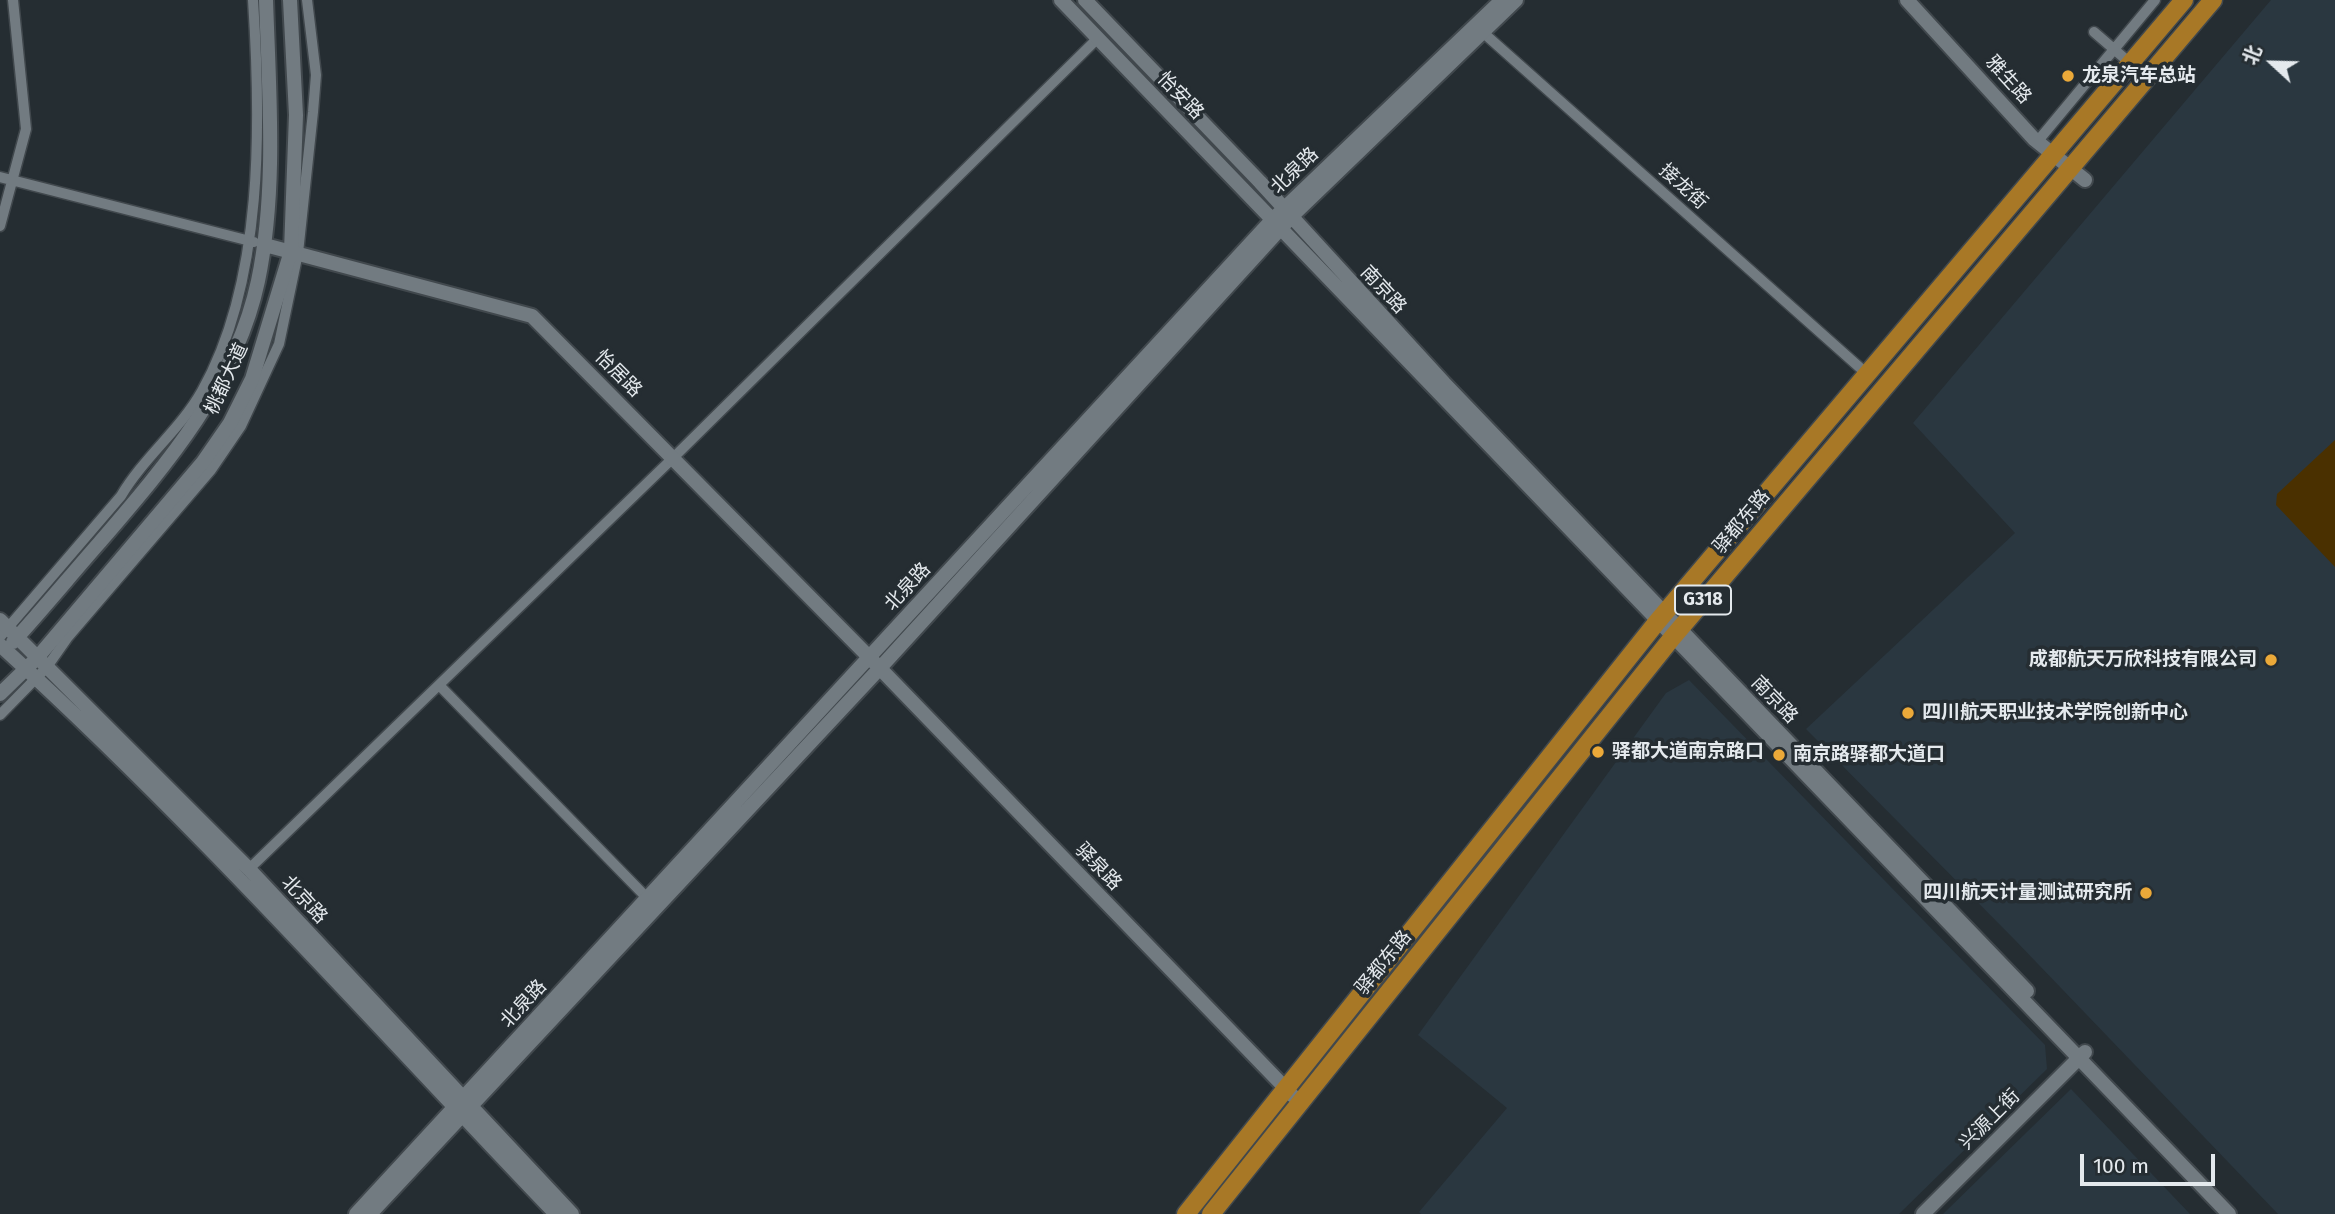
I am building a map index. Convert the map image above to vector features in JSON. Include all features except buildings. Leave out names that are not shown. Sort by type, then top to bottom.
[{"type":"highway","name":"驿都东路","points":[[1186,1214],[1661,618],[2185,0]]},
{"type":"highway","name":"驿都东路","points":[[1211,1214],[1675,633],[2213,0]]},
{"type":"street","points":[[0,226],[26,129],[13,0]]},
{"type":"street","points":[[4,639],[121,496],[135,473],[180,425],[202,391],[230,327],[249,240],[258,83],[253,0]]},
{"type":"street","name":"桃都大道","points":[[4,639],[159,474],[217,391],[254,295],[265,245],[271,119],[266,0]]},
{"type":"street","name":"桃都大道","points":[[0,694],[37,668],[203,462],[230,423],[252,379],[294,252],[296,115],[290,0]]},
{"type":"street","points":[[294,252],[316,75],[307,0]]},
{"type":"street","name":"怡安路","points":[[1062,0],[1276,224],[1661,618]]},
{"type":"street","name":"怡安路","points":[[1085,0],[1287,213]]},
{"type":"street","name":"北泉路","points":[[1479,29],[1502,0]]},
{"type":"street","name":"北泉路","points":[[356,1214],[462,1107],[875,663],[1276,224],[1479,29],[1516,0]]},
{"type":"street","name":"雅生路","points":[[1907,0],[2038,142],[2085,180]]},
{"type":"street","points":[[2038,142],[2155,0]]},
{"type":"street","name":"接龙街","points":[[1479,29],[1867,374]]},
{"type":"street","points":[[2094,33],[2130,63]]},
{"type":"street","points":[[249,869],[673,458],[1097,38]]},
{"type":"street","points":[[0,177],[14,178],[265,245]]},
{"type":"street","name":"南京路","points":[[1287,213],[1675,633],[2082,1056]]},
{"type":"street","name":"怡居路","points":[[265,245],[532,316],[875,663]]},
{"type":"street","name":"北京路","points":[[4,639],[249,869],[556,1214]]},
{"type":"street","name":"驿泉路","points":[[875,663],[1299,1101]]},
{"type":"street","points":[[0,715],[37,668]]},
{"type":"street","name":"北京路","points":[[37,668],[239,880],[462,1107],[572,1214]]},
{"type":"street","points":[[439,685],[652,902]]},
{"type":"street","points":[[2082,1056],[2229,1214]]},
{"type":"street","points":[[2082,1056],[2241,1214]]},
{"type":"street","name":"兴源上街","points":[[1923,1214],[2082,1056]]},
{"type":"street","name":"北泉路","points":[[370,1214],[462,1107]]},
{"type":"shaded area","points":[[2271,0],[2335,0],[2335,1214],[2278,1214],[2014,939],[1806,729],[2015,533],[1913,423]]},
{"type":"shaded area","points":[[2335,440],[2335,567],[2276,505],[2277,494]]},
{"type":"shaded area","points":[[1689,680],[2045,1045],[2047,1069],[1899,1214],[1421,1214],[1419,1212],[1507,1108],[1418,1035],[1666,693]]},
{"type":"shaded area","points":[[2071,1089],[2190,1214],[1943,1214]]},
{"type":"place","name":"龙泉汽车总站","points":[[2068,76]]},
{"type":"place","name":"成都航天万欣科技有限公司","points":[[2271,660]]},
{"type":"place","name":"四川航天职业技术学院创新中心","points":[[1908,713]]},
{"type":"place","name":"驿都大道南京路口","points":[[1598,752]]},
{"type":"place","name":"南京路驿都大道口","points":[[1779,755]]},
{"type":"place","name":"四川航天计量测试研究所","points":[[2146,893]]}]
